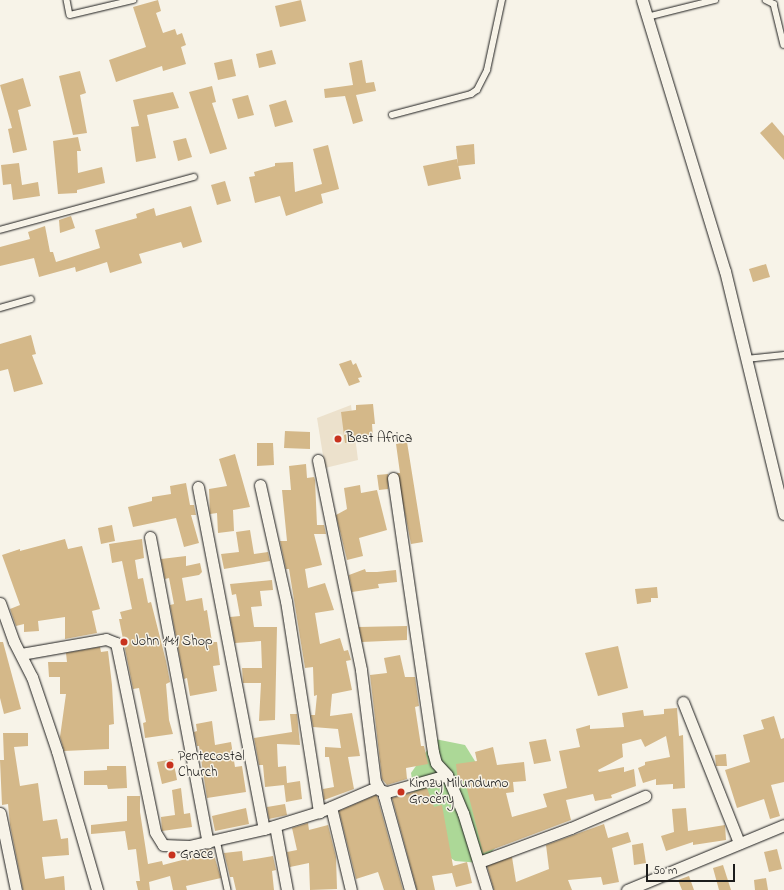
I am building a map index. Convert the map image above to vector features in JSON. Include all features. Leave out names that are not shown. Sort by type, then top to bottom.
[{"type":"street","points":[[642,0],[725,271],[784,512]]},
{"type":"street","points":[[318,460],[361,670],[382,790],[410,890]]},
{"type":"street","points":[[393,478],[433,752],[436,763],[447,775],[479,862],[487,890]]},
{"type":"street","points":[[260,485],[286,601],[319,812]]},
{"type":"street","points":[[198,487],[264,829]]},
{"type":"street","points":[[150,537],[212,842]]},
{"type":"street","points":[[0,603],[14,642],[22,654],[57,751],[97,890]]},
{"type":"street","points":[[22,654],[106,639],[114,641],[154,832],[163,845],[169,847],[212,842],[264,829],[382,790],[447,775]]},
{"type":"street","points":[[683,702],[739,843]]},
{"type":"street","points":[[479,862],[571,828],[645,796]]},
{"type":"street","points":[[331,807],[351,890]]},
{"type":"street","points":[[0,813],[16,890]]},
{"type":"street","points":[[627,890],[784,825]]},
{"type":"street","points":[[275,826],[287,890]]},
{"type":"lane","points":[[67,0],[70,16],[133,0]]},
{"type":"lane","points":[[392,115],[471,94],[477,90],[487,70],[502,0]]},
{"type":"lane","points":[[647,17],[715,0]]},
{"type":"lane","points":[[766,0],[774,4],[784,45]]},
{"type":"lane","points":[[0,230],[194,177]]},
{"type":"lane","points":[[0,308],[31,299]]},
{"type":"lane","points":[[746,359],[784,355]]},
{"type":"lane","points":[[212,842],[228,890]]},
{"type":"shaded area","name":"Best Africa","points":[[351,405],[358,460],[325,468],[317,418]]},
{"type":"green space","points":[[435,739],[465,745],[488,782],[496,847],[481,863],[455,861],[420,836],[411,773]]},
{"type":"building","points":[[158,0],[161,11],[156,13],[163,33],[175,29],[177,35],[182,33],[186,45],[181,47],[186,64],[163,71],[162,66],[116,82],[109,60],[146,47],[133,7]]},
{"type":"building","points":[[301,0],[306,21],[280,27],[275,6]]},
{"type":"building","points":[[272,50],[276,64],[259,68],[256,54]]},
{"type":"building","points":[[232,59],[236,76],[218,80],[214,63]]},
{"type":"building","points":[[362,60],[366,83],[374,82],[376,91],[356,95],[363,121],[353,124],[345,96],[325,98],[324,89],[353,85],[349,63]]},
{"type":"building","points":[[80,71],[86,93],[80,95],[87,133],[73,135],[59,76]]},
{"type":"building","points":[[23,78],[31,106],[18,110],[27,150],[13,153],[8,129],[12,128],[0,85]]},
{"type":"building","points":[[212,86],[216,102],[212,103],[227,149],[210,154],[189,92]]},
{"type":"building","points":[[173,92],[179,108],[147,115],[156,158],[136,162],[131,127],[139,126],[133,100]]},
{"type":"building","points":[[248,95],[254,115],[238,119],[232,99]]},
{"type":"building","points":[[286,100],[293,122],[275,127],[269,105]]},
{"type":"building","points":[[772,122],[784,136],[784,160],[760,133]]},
{"type":"building","points":[[78,137],[81,151],[77,151],[78,173],[102,167],[105,183],[77,190],[77,193],[58,194],[53,141]]},
{"type":"building","points":[[186,138],[192,157],[178,161],[173,141]]},
{"type":"building","points":[[474,144],[475,164],[458,166],[456,146]]},
{"type":"building","points":[[328,145],[339,189],[321,194],[323,203],[286,216],[280,196],[255,203],[249,177],[255,176],[254,172],[275,166],[275,163],[293,162],[295,192],[322,184],[313,149]]},
{"type":"building","points":[[457,159],[461,179],[428,186],[423,166]]},
{"type":"building","points":[[19,163],[22,185],[38,182],[40,196],[13,200],[11,184],[3,185],[1,165]]},
{"type":"building","points":[[225,181],[231,201],[217,205],[211,185]]},
{"type":"building","points":[[191,206],[202,242],[183,248],[181,242],[139,254],[142,263],[110,273],[107,262],[76,272],[75,267],[39,277],[34,258],[0,266],[0,247],[30,239],[28,232],[45,226],[50,252],[53,252],[56,262],[100,248],[95,230],[137,218],[136,214],[154,208],[156,216]]},
{"type":"building","points":[[71,216],[75,228],[60,233],[59,220]]},
{"type":"building","points":[[766,264],[770,277],[753,282],[749,269]]},
{"type":"building","points":[[31,335],[36,354],[32,355],[43,384],[14,392],[8,369],[0,371],[0,344]]},
{"type":"building","points":[[351,360],[353,365],[356,363],[362,377],[358,378],[360,382],[349,386],[339,364]]},
{"type":"building","points":[[373,404],[375,424],[372,424],[373,438],[345,443],[341,412],[356,410],[356,405]]},
{"type":"building","points":[[285,431],[310,432],[310,449],[284,448]]},
{"type":"building","points":[[407,442],[423,542],[411,544],[397,473],[400,473],[396,444]]},
{"type":"building","points":[[257,443],[273,443],[274,465],[257,466]]},
{"type":"building","points":[[235,454],[250,507],[233,510],[234,531],[218,533],[217,513],[210,514],[209,489],[227,486],[219,459]]},
{"type":"building","points":[[306,464],[307,478],[314,477],[315,480],[317,525],[324,525],[326,534],[314,534],[322,565],[305,569],[308,588],[325,583],[334,610],[315,613],[320,644],[340,638],[344,651],[348,650],[351,660],[346,661],[352,690],[332,694],[330,716],[352,713],[360,756],[348,757],[354,789],[324,800],[323,789],[334,787],[329,757],[325,757],[325,747],[341,748],[338,729],[313,727],[311,715],[315,715],[317,695],[314,696],[313,667],[305,668],[289,569],[286,569],[280,541],[287,541],[282,490],[291,490],[289,466]]},
{"type":"building","points":[[388,474],[388,489],[379,490],[377,475]]},
{"type":"building","points":[[186,483],[190,505],[194,505],[196,515],[191,515],[199,543],[184,547],[176,518],[133,527],[128,507],[152,501],[152,497],[171,494],[170,486]]},
{"type":"building","points":[[360,485],[361,493],[377,490],[387,530],[359,538],[363,556],[347,560],[336,515],[347,509],[344,488]]},
{"type":"building","points":[[112,525],[115,541],[101,544],[98,528]]},
{"type":"building","points":[[250,530],[254,554],[268,552],[270,561],[224,569],[221,554],[239,552],[236,532]]},
{"type":"building","points":[[65,539],[68,549],[82,546],[100,609],[92,611],[97,633],[65,639],[65,617],[38,621],[39,631],[24,632],[24,624],[16,626],[10,609],[20,605],[2,555],[20,549],[20,551]]},
{"type":"building","points":[[142,539],[144,558],[135,560],[138,579],[143,578],[148,603],[151,602],[166,661],[170,682],[166,684],[169,720],[173,734],[145,738],[143,723],[146,722],[139,688],[133,689],[119,619],[122,619],[120,612],[132,609],[122,561],[112,563],[109,544]]},
{"type":"building","points":[[186,556],[186,566],[200,563],[202,572],[199,575],[182,578],[186,601],[202,598],[204,611],[207,610],[212,642],[217,642],[220,665],[213,666],[217,691],[190,696],[187,678],[184,679],[170,605],[174,604],[169,578],[165,579],[161,559]]},
{"type":"building","points":[[365,569],[366,572],[396,570],[397,582],[378,584],[379,588],[352,592],[349,575]]},
{"type":"building","points":[[272,580],[273,590],[260,591],[262,606],[251,607],[254,627],[277,627],[275,720],[259,721],[261,683],[243,683],[242,668],[262,668],[261,641],[235,643],[230,617],[240,616],[236,594],[232,595],[230,584]]},
{"type":"building","points":[[657,587],[658,598],[651,598],[651,602],[637,604],[635,589]]},
{"type":"building","points":[[407,626],[407,640],[362,642],[359,627]]},
{"type":"building","points":[[0,642],[3,642],[21,709],[4,714],[0,698]]},
{"type":"building","points":[[618,646],[628,688],[598,696],[585,653]]},
{"type":"building","points":[[100,647],[101,652],[108,651],[112,685],[114,724],[109,725],[109,749],[64,751],[60,737],[66,694],[60,694],[60,677],[49,677],[48,662],[67,662],[66,653]]},
{"type":"building","points":[[400,655],[405,677],[415,677],[419,706],[415,707],[421,746],[424,746],[428,764],[406,768],[407,779],[387,785],[382,779],[370,675],[387,673],[384,658]]},
{"type":"building","points":[[677,708],[679,736],[683,735],[685,788],[673,789],[673,784],[656,785],[656,779],[643,783],[638,768],[645,765],[645,762],[670,757],[666,736],[645,747],[641,739],[622,744],[623,757],[598,770],[599,772],[624,767],[624,772],[634,769],[636,786],[611,795],[612,798],[595,801],[593,794],[566,800],[571,820],[483,853],[465,781],[458,782],[456,764],[477,761],[475,752],[493,747],[497,765],[524,762],[526,781],[513,782],[514,792],[506,793],[512,817],[547,807],[543,794],[567,788],[559,751],[580,747],[576,729],[590,725],[590,729],[624,727],[622,713],[643,710],[644,716],[664,714],[664,709]]},
{"type":"building","points":[[290,714],[297,714],[300,745],[277,744],[278,767],[286,766],[287,783],[300,781],[302,799],[286,802],[284,785],[265,787],[263,765],[259,765],[254,738],[292,732]]},
{"type":"building","points":[[774,716],[781,739],[784,738],[784,782],[771,785],[780,816],[770,819],[764,799],[737,808],[725,770],[750,762],[743,735],[764,729],[761,720]]},
{"type":"building","points":[[212,721],[215,745],[231,742],[235,767],[242,766],[246,792],[207,798],[199,746],[197,746],[194,732],[197,731],[196,724]]},
{"type":"building","points":[[3,733],[28,733],[28,746],[14,747],[20,786],[38,783],[43,821],[57,819],[61,839],[68,838],[69,855],[42,857],[45,879],[64,876],[65,890],[23,890],[10,825],[8,804],[2,805],[0,760],[4,760]]},
{"type":"building","points":[[546,739],[551,761],[534,764],[529,742]]},
{"type":"building","points":[[726,754],[727,766],[716,766],[715,755]]},
{"type":"building","points":[[173,759],[177,780],[162,784],[157,762]]},
{"type":"building","points":[[107,766],[126,766],[127,788],[108,789],[107,785],[84,785],[84,771],[107,770]]},
{"type":"building","points":[[181,788],[184,814],[190,813],[192,827],[162,831],[161,817],[175,815],[172,790]]},
{"type":"building","points":[[427,788],[434,807],[442,805],[453,866],[467,862],[472,883],[456,887],[452,873],[432,876],[435,890],[417,890],[392,798]]},
{"type":"building","points":[[376,795],[403,890],[384,890],[378,872],[356,879],[339,811]]},
{"type":"building","points":[[127,796],[140,796],[140,812],[148,864],[162,861],[163,865],[186,859],[185,853],[212,849],[221,878],[186,886],[187,890],[173,890],[170,876],[149,882],[150,890],[138,890],[136,881],[140,881],[136,849],[128,850],[125,831],[91,834],[91,825],[127,821]]},
{"type":"building","points":[[285,804],[287,815],[269,819],[267,807]]},
{"type":"building","points":[[246,808],[249,824],[215,831],[212,816]]},
{"type":"building","points":[[686,808],[688,831],[725,825],[726,840],[693,845],[693,842],[666,851],[661,836],[674,832],[672,809]]},
{"type":"building","points":[[308,823],[309,830],[328,825],[336,857],[337,889],[310,890],[309,863],[290,867],[287,852],[297,850],[292,828]]},
{"type":"building","points":[[604,824],[608,838],[628,832],[631,842],[612,848],[619,882],[603,885],[601,877],[568,880],[572,890],[494,890],[487,866],[512,857],[516,882],[549,869],[546,845]]},
{"type":"building","points":[[643,843],[646,863],[634,865],[632,845]]},
{"type":"building","points":[[777,849],[782,869],[769,872],[764,852]]},
{"type":"building","points":[[242,851],[243,861],[273,856],[276,870],[272,871],[274,890],[236,890],[233,877],[230,877],[224,853]]},
{"type":"building","points":[[723,865],[731,890],[719,890],[713,868]]},
{"type":"building","points":[[689,876],[694,890],[682,890],[678,880]]},
{"type":"building","points":[[766,878],[768,890],[755,890],[754,880]]},
{"type":"place","name":"Best Africa","points":[[338,439]]},
{"type":"place","name":"John 14:1 Shop","points":[[124,642]]},
{"type":"place","name":"Pentecostal Church","points":[[170,765]]},
{"type":"place","name":"Kimzy Milundumo Grocery","points":[[401,792]]},
{"type":"place","name":"Grace","points":[[172,855]]}]
